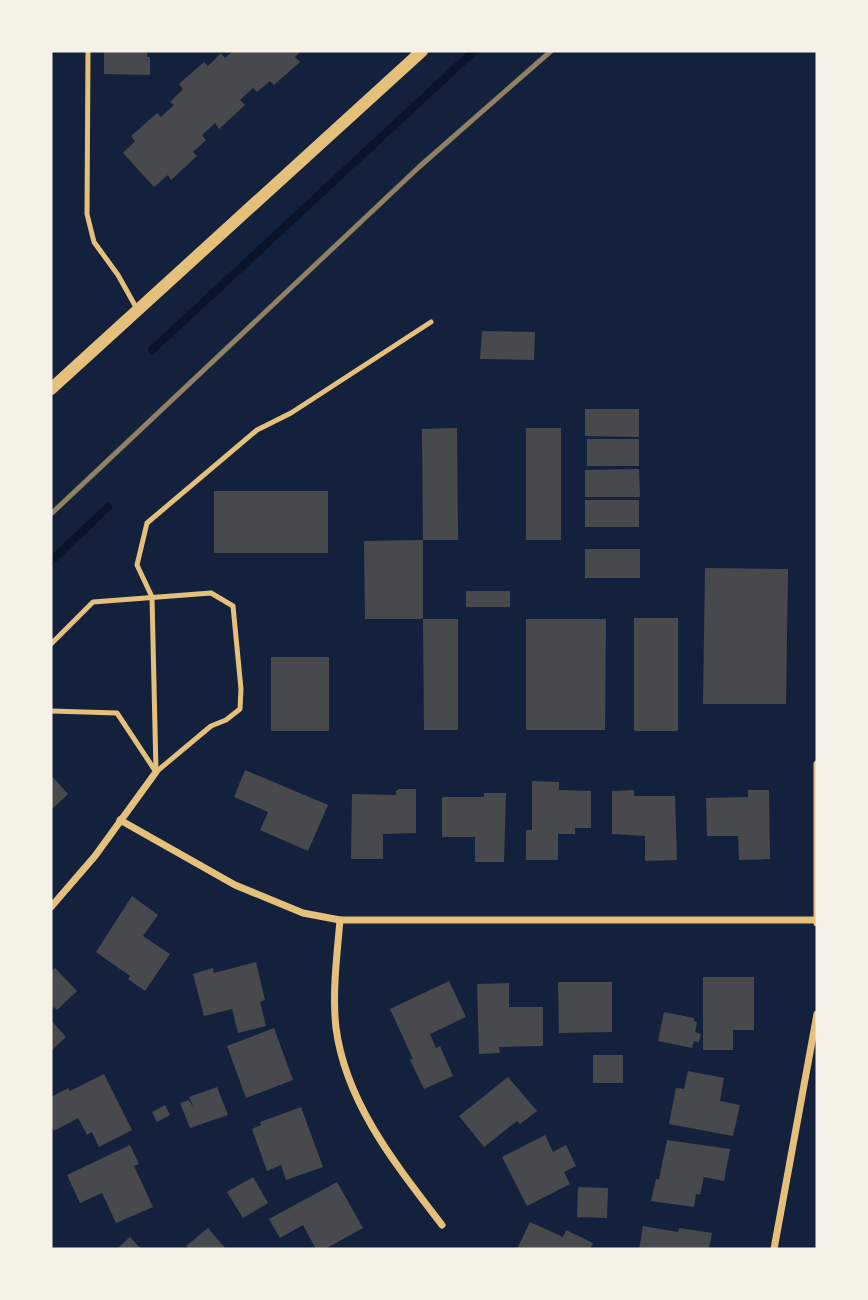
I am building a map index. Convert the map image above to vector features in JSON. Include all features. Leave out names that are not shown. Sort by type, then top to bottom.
[{"type":"street","points":[[51,389],[422,51]]},
{"type":"street","points":[[120,820],[235,886],[303,912],[340,920],[817,922],[817,764]]},
{"type":"street","points":[[51,907],[76,881],[156,772]]},
{"type":"street","points":[[340,920],[334,988],[336,1028],[345,1069],[364,1112],[391,1158],[442,1225]]},
{"type":"street","points":[[775,1249],[817,1014]]},
{"type":"lane","points":[[88,51],[87,214],[94,242],[118,275],[137,309]]},
{"type":"lane","points":[[156,772],[152,597],[137,565],[147,523],[257,430],[291,413],[430,323]]},
{"type":"lane","points":[[51,643],[93,602],[211,593],[233,606],[241,688],[240,709],[226,720],[211,726],[156,772]]},
{"type":"lane","points":[[51,711],[117,713],[156,772]]},
{"type":"building","points":[[104,51],[147,51],[147,57],[150,57],[150,75],[104,74]]},
{"type":"building","points":[[233,51],[301,51],[295,57],[300,62],[274,85],[270,81],[257,92],[253,88],[240,100],[245,105],[219,129],[215,123],[202,135],[206,140],[193,152],[197,156],[171,180],[168,175],[154,187],[123,153],[135,141],[131,136],[157,113],[161,117],[174,105],[170,102],[183,89],[179,84],[204,62],[208,66],[221,53],[225,58]]},
{"type":"building","points":[[482,331],[535,332],[534,360],[480,359]]},
{"type":"building","points":[[585,409],[639,409],[639,437],[585,436]]},
{"type":"building","points":[[457,428],[458,540],[423,540],[422,429]]},
{"type":"building","points":[[526,428],[561,428],[561,540],[526,540]]},
{"type":"building","points":[[587,439],[639,439],[639,466],[587,466]]},
{"type":"building","points":[[639,469],[640,497],[585,497],[585,470]]},
{"type":"building","points":[[214,491],[328,491],[328,553],[214,553]]},
{"type":"building","points":[[585,500],[639,500],[639,527],[585,527]]},
{"type":"building","points":[[423,540],[423,619],[365,619],[364,541]]},
{"type":"building","points":[[585,549],[640,549],[640,578],[585,578]]},
{"type":"building","points":[[705,568],[788,569],[786,704],[703,704]]},
{"type":"building","points":[[466,591],[510,591],[510,607],[466,607]]},
{"type":"building","points":[[634,618],[678,618],[678,731],[634,731]]},
{"type":"building","points":[[423,619],[458,619],[458,730],[424,730]]},
{"type":"building","points":[[526,619],[606,619],[605,730],[526,730]]},
{"type":"building","points":[[271,657],[329,657],[329,731],[271,731]]},
{"type":"building","points":[[245,770],[328,805],[308,851],[260,830],[268,812],[234,797]]},
{"type":"building","points":[[51,775],[68,794],[51,810]]},
{"type":"building","points":[[532,781],[559,782],[559,790],[591,791],[591,828],[575,828],[575,834],[558,834],[558,860],[526,860],[526,830],[532,830]]},
{"type":"building","points":[[399,789],[416,789],[416,833],[383,834],[383,859],[351,859],[352,794],[396,795]]},
{"type":"building","points":[[634,790],[634,796],[675,796],[677,860],[645,861],[645,836],[612,834],[612,791]]},
{"type":"building","points":[[748,790],[769,790],[770,859],[739,860],[738,836],[707,836],[706,798],[748,797]]},
{"type":"building","points":[[484,793],[506,793],[504,862],[475,862],[475,837],[442,837],[442,797],[484,797]]},
{"type":"building","points":[[132,896],[158,915],[143,936],[170,954],[145,991],[128,979],[130,976],[96,952]]},
{"type":"building","points":[[256,962],[265,1000],[260,1002],[266,1026],[238,1033],[232,1009],[204,1016],[193,974],[213,968],[214,973]]},
{"type":"building","points":[[55,968],[77,991],[57,1010],[54,1007],[51,1011],[51,972]]},
{"type":"building","points":[[703,977],[754,977],[754,1030],[733,1030],[733,1050],[703,1050]]},
{"type":"building","points":[[449,981],[466,1017],[430,1034],[436,1048],[440,1046],[453,1076],[424,1089],[390,1009]]},
{"type":"building","points":[[558,982],[612,982],[612,1032],[559,1033]]},
{"type":"building","points":[[509,983],[509,1007],[543,1007],[543,1046],[499,1047],[500,1053],[479,1054],[477,984]]},
{"type":"building","points":[[664,1012],[694,1018],[697,1022],[695,1032],[701,1034],[699,1042],[694,1041],[692,1048],[658,1041]]},
{"type":"building","points":[[51,1020],[66,1037],[51,1051]]},
{"type":"building","points":[[274,1028],[293,1080],[246,1098],[227,1046]]},
{"type":"building","points":[[593,1055],[623,1055],[623,1083],[593,1083]]},
{"type":"building","points":[[688,1071],[724,1078],[720,1101],[740,1105],[733,1136],[669,1124],[676,1088],[684,1089]]},
{"type":"building","points":[[104,1074],[132,1130],[99,1147],[92,1132],[87,1135],[78,1118],[54,1131],[51,1125],[51,1097]]},
{"type":"building","points":[[508,1077],[537,1111],[520,1124],[517,1121],[484,1147],[459,1116]]},
{"type":"building","points":[[217,1087],[228,1115],[190,1128],[180,1103],[189,1100],[194,1109],[189,1097]]},
{"type":"building","points":[[165,1105],[170,1115],[157,1122],[152,1112]]},
{"type":"building","points":[[301,1107],[323,1167],[286,1180],[281,1165],[267,1171],[252,1129],[261,1125],[260,1122]]},
{"type":"building","points":[[545,1135],[553,1152],[566,1145],[576,1166],[564,1172],[570,1184],[527,1206],[502,1157]]},
{"type":"building","points":[[667,1140],[730,1149],[724,1181],[704,1177],[700,1195],[696,1194],[694,1207],[651,1201],[656,1179],[659,1179]]},
{"type":"building","points":[[130,1145],[139,1164],[134,1166],[153,1207],[116,1223],[102,1193],[80,1203],[67,1175]]},
{"type":"building","points":[[253,1177],[268,1203],[243,1218],[227,1192]]},
{"type":"building","points":[[337,1182],[363,1228],[325,1249],[316,1249],[303,1225],[280,1238],[269,1219]]},
{"type":"building","points":[[578,1187],[608,1188],[607,1218],[577,1217]]},
{"type":"building","points":[[530,1222],[563,1237],[566,1230],[593,1243],[590,1249],[517,1249]]},
{"type":"building","points":[[643,1226],[678,1232],[679,1228],[712,1233],[709,1249],[639,1249]]},
{"type":"building","points":[[208,1228],[226,1249],[189,1249],[186,1246]]},
{"type":"building","points":[[130,1237],[141,1249],[117,1249]]},
{"type":"waterway","points":[[152,350],[474,51]]},
{"type":"waterway","points":[[51,561],[108,507]]},
{"type":"railway","points":[[51,514],[419,167],[551,51]]}]
